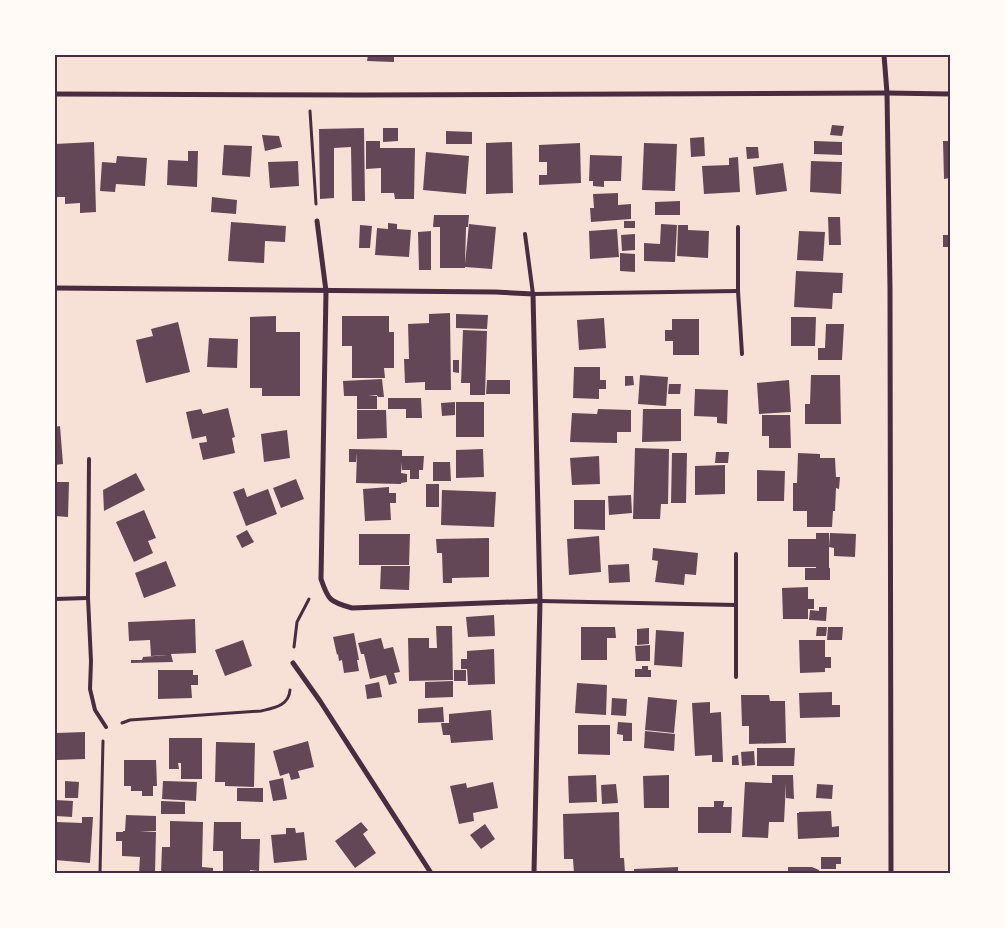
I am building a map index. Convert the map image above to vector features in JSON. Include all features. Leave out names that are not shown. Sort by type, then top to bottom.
[{"type":"street","points":[[884,55],[887,93],[890,290],[891,873]]},
{"type":"street","points":[[55,94],[950,94]]},
{"type":"street","points":[[317,221],[326,291],[321,579],[326,594],[337,604],[352,608],[540,601]]},
{"type":"street","points":[[55,288],[495,292],[533,294],[540,601],[534,873]]},
{"type":"street","points":[[292,663],[320,701],[431,873]]},
{"type":"lane","points":[[738,227],[738,291],[742,354]]},
{"type":"lane","points":[[525,234],[533,294],[738,291]]},
{"type":"lane","points":[[88,459],[90,689],[95,710],[106,727]]},
{"type":"lane","points":[[736,554],[736,677]]},
{"type":"lane","points":[[55,599],[88,598]]},
{"type":"lane","points":[[540,601],[736,605]]},
{"type":"path","points":[[309,95],[317,221]]},
{"type":"path","points":[[100,873],[103,741],[106,727],[130,720],[261,712],[281,706],[289,696],[297,622],[321,579]]},
{"type":"building","points":[[368,55],[394,55],[394,62],[367,61]]},
{"type":"building","points":[[832,125],[844,126],[842,136],[830,135]]},
{"type":"building","points":[[364,128],[365,201],[352,201],[351,147],[334,148],[334,198],[320,199],[319,129]]},
{"type":"building","points":[[383,128],[398,128],[398,141],[383,142]]},
{"type":"building","points":[[446,131],[472,132],[472,144],[446,144]]},
{"type":"building","points":[[262,135],[279,136],[282,147],[265,151]]},
{"type":"building","points":[[704,137],[705,156],[691,157],[690,138]]},
{"type":"building","points":[[366,141],[380,141],[380,148],[415,148],[414,199],[395,199],[394,193],[381,193],[381,168],[366,169]]},
{"type":"building","points":[[814,141],[842,142],[842,155],[814,154]]},
{"type":"building","points":[[943,141],[950,141],[950,178],[944,179]]},
{"type":"building","points":[[94,142],[96,212],[80,213],[80,203],[65,204],[65,197],[56,197],[55,144]]},
{"type":"building","points":[[512,142],[513,193],[486,194],[486,143]]},
{"type":"building","points":[[580,143],[581,183],[539,185],[539,175],[547,175],[547,162],[539,162],[539,145]]},
{"type":"building","points":[[644,143],[677,144],[675,191],[642,190]]},
{"type":"building","points":[[224,145],[252,146],[250,177],[222,175]]},
{"type":"building","points":[[746,147],[758,147],[759,158],[747,159]]},
{"type":"building","points":[[188,151],[198,151],[197,187],[167,185],[168,160],[188,161]]},
{"type":"building","points":[[426,152],[469,156],[466,194],[423,190]]},
{"type":"building","points":[[590,155],[622,156],[621,181],[604,181],[604,187],[593,186],[593,181],[589,181]]},
{"type":"building","points":[[117,156],[147,158],[145,186],[116,184],[115,192],[100,191],[102,162],[116,163]]},
{"type":"building","points":[[738,157],[740,192],[704,194],[702,166],[729,165],[729,158]]},
{"type":"building","points":[[298,161],[299,186],[270,188],[268,162]]},
{"type":"building","points":[[811,161],[842,162],[841,194],[810,192]]},
{"type":"building","points":[[783,163],[787,191],[756,195],[753,167]]},
{"type":"building","points":[[618,193],[618,205],[631,204],[631,219],[591,222],[590,208],[594,208],[593,194]]},
{"type":"building","points":[[212,197],[237,200],[236,214],[211,212]]},
{"type":"building","points":[[680,201],[680,215],[655,215],[655,202]]},
{"type":"building","points":[[434,215],[469,215],[468,227],[466,227],[465,264],[469,224],[496,227],[492,269],[440,268],[440,227],[433,227]]},
{"type":"building","points":[[828,217],[840,217],[841,245],[829,245]]},
{"type":"building","points":[[624,221],[635,221],[635,228],[624,228]]},
{"type":"building","points":[[231,222],[286,226],[285,242],[265,241],[264,263],[228,261]]},
{"type":"building","points":[[388,223],[397,224],[397,229],[411,230],[409,257],[375,255],[377,228],[388,229]]},
{"type":"building","points":[[661,224],[677,225],[675,262],[644,261],[644,243],[660,244]]},
{"type":"building","points":[[360,225],[372,226],[370,248],[359,248]]},
{"type":"building","points":[[678,225],[688,225],[688,230],[709,231],[708,258],[677,256]]},
{"type":"building","points":[[617,229],[619,257],[590,259],[589,231]]},
{"type":"building","points":[[431,231],[431,270],[419,270],[418,232]]},
{"type":"building","points":[[799,231],[825,232],[823,261],[797,260]]},
{"type":"building","points":[[635,234],[635,250],[622,251],[621,235]]},
{"type":"building","points":[[943,235],[950,235],[950,247],[943,247]]},
{"type":"building","points":[[620,253],[635,254],[635,272],[620,271]]},
{"type":"building","points":[[796,271],[843,273],[842,293],[833,293],[832,309],[794,307]]},
{"type":"building","points":[[450,313],[451,390],[425,390],[425,382],[405,383],[404,359],[409,359],[408,324],[429,323],[429,314]]},
{"type":"building","points":[[456,314],[488,315],[487,329],[456,328]]},
{"type":"building","points":[[276,316],[276,332],[300,332],[300,396],[262,396],[262,388],[250,388],[250,317]]},
{"type":"building","points":[[342,316],[389,316],[389,332],[394,332],[394,368],[384,368],[385,378],[352,378],[352,346],[342,346]]},
{"type":"building","points":[[791,317],[816,317],[815,346],[791,346]]},
{"type":"building","points":[[604,318],[606,348],[579,350],[577,320]]},
{"type":"building","points":[[672,319],[699,319],[699,355],[673,355],[673,341],[665,341],[665,330],[672,330]]},
{"type":"building","points":[[178,322],[190,372],[146,383],[136,340],[153,336],[151,329]]},
{"type":"building","points":[[826,324],[844,324],[842,360],[818,360],[818,348],[825,348]]},
{"type":"building","points":[[463,330],[487,331],[485,395],[470,395],[470,383],[461,383]]},
{"type":"building","points":[[209,338],[238,339],[237,368],[207,367]]},
{"type":"building","points":[[453,360],[459,360],[459,373],[453,372]]},
{"type":"building","points":[[574,367],[600,367],[600,380],[606,380],[606,389],[599,389],[599,399],[573,398]]},
{"type":"building","points":[[640,375],[668,377],[666,406],[638,404]]},
{"type":"building","points":[[811,375],[840,375],[841,424],[805,424],[805,404],[810,404]]},
{"type":"building","points":[[625,376],[633,376],[634,385],[625,386]]},
{"type":"building","points":[[382,379],[384,397],[378,397],[377,395],[368,395],[377,396],[377,409],[357,409],[357,396],[344,396],[343,381]]},
{"type":"building","points":[[487,380],[510,380],[510,394],[486,394]]},
{"type":"building","points":[[789,380],[791,412],[759,414],[757,383]]},
{"type":"building","points":[[669,384],[681,384],[680,394],[668,394]]},
{"type":"building","points":[[695,389],[728,390],[727,424],[717,423],[717,417],[694,416]]},
{"type":"building","points":[[388,398],[421,398],[422,418],[406,418],[406,409],[388,409]]},
{"type":"building","points":[[455,402],[455,415],[442,416],[441,403]]},
{"type":"building","points":[[456,402],[484,402],[484,437],[456,437]]},
{"type":"building","points":[[228,408],[235,437],[232,438],[235,453],[203,460],[199,443],[207,442],[206,436],[192,439],[186,412],[201,409],[203,414]]},
{"type":"building","points":[[598,409],[631,410],[631,432],[617,432],[617,443],[570,442],[572,413],[597,414]]},
{"type":"building","points":[[643,409],[681,409],[681,441],[642,442]]},
{"type":"building","points":[[357,410],[386,410],[387,438],[357,439]]},
{"type":"building","points":[[762,415],[790,415],[791,448],[769,448],[769,436],[762,436]]},
{"type":"building","points":[[60,426],[63,464],[55,465],[55,427]]},
{"type":"building","points":[[287,430],[290,458],[264,462],[261,434]]},
{"type":"building","points":[[635,448],[669,449],[668,504],[661,504],[660,519],[633,519]]},
{"type":"building","points":[[349,449],[402,450],[402,456],[424,456],[423,470],[419,470],[419,479],[410,479],[410,470],[402,470],[402,462],[401,473],[407,474],[407,482],[401,484],[356,483],[357,453],[356,462],[349,462]]},
{"type":"building","points":[[483,449],[484,477],[456,478],[456,450]]},
{"type":"building","points":[[716,452],[729,452],[728,463],[715,463]]},
{"type":"building","points":[[672,453],[687,453],[686,503],[671,503]]},
{"type":"building","points":[[798,453],[820,454],[820,458],[835,458],[836,477],[840,477],[839,489],[836,488],[832,527],[807,527],[807,511],[793,511],[793,483],[797,483]]},
{"type":"building","points":[[599,456],[600,484],[572,485],[570,458]]},
{"type":"building","points":[[433,462],[450,462],[451,481],[433,481]]},
{"type":"building","points":[[725,465],[725,494],[695,495],[695,466]]},
{"type":"building","points":[[757,470],[785,471],[784,501],[757,501]]},
{"type":"building","points":[[136,473],[145,490],[104,511],[103,490]]},
{"type":"building","points":[[296,479],[304,499],[281,508],[273,488]]},
{"type":"building","points":[[55,482],[69,482],[68,517],[55,516]]},
{"type":"building","points":[[426,484],[439,484],[439,507],[426,507]]},
{"type":"building","points":[[389,487],[389,493],[396,493],[396,503],[390,503],[391,520],[365,521],[363,489]]},
{"type":"building","points":[[244,488],[247,497],[268,489],[277,514],[246,526],[233,492]]},
{"type":"building","points":[[442,490],[496,492],[494,527],[441,525]]},
{"type":"building","points":[[631,495],[632,513],[609,515],[608,496]]},
{"type":"building","points":[[574,500],[605,500],[605,530],[574,529]]},
{"type":"building","points":[[144,510],[156,538],[148,541],[153,553],[134,562],[116,522]]},
{"type":"building","points":[[247,530],[254,542],[242,548],[236,536]]},
{"type":"building","points":[[816,533],[829,533],[830,580],[805,580],[805,568],[816,567],[788,567],[788,539],[816,539]]},
{"type":"building","points":[[830,533],[856,534],[855,557],[834,556],[834,548],[829,547]]},
{"type":"building","points":[[359,534],[410,534],[409,565],[359,565]]},
{"type":"building","points":[[599,536],[601,572],[569,575],[567,539]]},
{"type":"building","points":[[489,538],[489,577],[452,578],[452,583],[443,583],[442,553],[437,553],[436,539]]},
{"type":"building","points":[[653,548],[698,553],[696,575],[685,574],[684,585],[655,582],[658,561],[652,560]]},
{"type":"building","points":[[166,561],[176,586],[144,598],[135,573]]},
{"type":"building","points":[[629,564],[630,582],[609,583],[608,565]]},
{"type":"building","points":[[381,566],[410,566],[409,590],[380,589]]},
{"type":"building","points":[[808,587],[808,599],[814,599],[814,609],[808,609],[808,619],[783,619],[782,588]]},
{"type":"building","points":[[819,607],[827,607],[826,621],[809,620],[810,610],[819,611]]},
{"type":"building","points":[[494,615],[495,636],[468,637],[466,617]]},
{"type":"building","points":[[195,619],[196,653],[171,654],[173,662],[131,663],[131,660],[142,660],[143,657],[167,655],[151,656],[150,640],[129,641],[128,622]]},
{"type":"building","points":[[436,626],[452,626],[453,680],[409,681],[408,638],[429,638],[429,648],[437,648]]},
{"type":"building","points":[[581,627],[615,627],[616,638],[607,638],[607,660],[581,660]]},
{"type":"building","points":[[817,627],[827,627],[826,636],[816,636]]},
{"type":"building","points":[[828,627],[843,627],[842,640],[827,640]]},
{"type":"building","points":[[649,628],[649,644],[637,645],[637,629]]},
{"type":"building","points":[[656,630],[684,632],[682,667],[654,665]]},
{"type":"building","points":[[354,633],[359,671],[344,673],[342,660],[339,661],[333,637]]},
{"type":"building","points":[[381,638],[384,649],[393,647],[400,672],[394,673],[397,683],[389,685],[386,675],[370,679],[364,654],[361,654],[358,643]]},
{"type":"building","points":[[243,640],[252,666],[225,676],[215,650]]},
{"type":"building","points":[[799,640],[825,640],[825,657],[831,657],[831,668],[825,668],[825,672],[800,673]]},
{"type":"building","points":[[650,645],[650,661],[636,661],[635,646]]},
{"type":"building","points":[[494,649],[495,684],[468,685],[467,669],[461,669],[461,659],[467,659],[467,651]]},
{"type":"building","points":[[642,666],[648,666],[648,670],[651,670],[651,677],[635,677],[635,669],[642,669]]},
{"type":"building","points":[[158,670],[193,670],[193,675],[198,675],[198,685],[191,685],[192,698],[158,699]]},
{"type":"building","points":[[454,670],[466,670],[466,681],[454,681]]},
{"type":"building","points":[[453,681],[453,697],[425,698],[425,682]]},
{"type":"building","points":[[379,682],[382,697],[367,699],[365,685]]},
{"type":"building","points":[[577,683],[607,685],[606,715],[575,713]]},
{"type":"building","points":[[832,692],[832,705],[840,705],[840,717],[800,718],[799,693]]},
{"type":"building","points":[[741,695],[769,695],[770,701],[785,701],[786,743],[749,744],[749,726],[742,726]]},
{"type":"building","points":[[648,697],[677,700],[674,733],[645,730]]},
{"type":"building","points":[[612,698],[627,699],[626,716],[611,715]]},
{"type":"building","points":[[710,702],[710,713],[721,712],[723,762],[712,762],[712,755],[695,756],[692,703]]},
{"type":"building","points":[[443,707],[444,722],[418,723],[418,709]]},
{"type":"building","points":[[491,710],[493,740],[451,743],[450,735],[443,735],[441,723],[449,723],[449,714]]},
{"type":"building","points":[[618,722],[632,723],[632,741],[623,741],[623,735],[617,734]]},
{"type":"building","points":[[578,725],[610,725],[610,755],[578,754]]},
{"type":"building","points":[[645,731],[675,734],[674,751],[644,748]]},
{"type":"building","points":[[85,732],[85,759],[57,760],[56,733]]},
{"type":"building","points":[[169,738],[202,738],[202,779],[181,779],[181,763],[178,763],[179,769],[169,769]]},
{"type":"building","points":[[308,741],[314,767],[298,771],[300,778],[291,780],[289,773],[280,776],[273,751]]},
{"type":"building","points":[[216,742],[255,743],[254,787],[225,786],[225,782],[215,782]]},
{"type":"building","points":[[757,748],[795,748],[794,766],[757,766]]},
{"type":"building","points":[[754,751],[755,765],[742,766],[741,752]]},
{"type":"building","points":[[738,755],[739,765],[732,765],[732,756]]},
{"type":"building","points":[[124,760],[156,760],[157,786],[153,786],[153,796],[142,796],[142,791],[131,791],[131,786],[124,786]]},
{"type":"building","points":[[596,775],[597,802],[569,803],[568,776]]},
{"type":"building","points":[[669,775],[669,808],[644,808],[643,776]]},
{"type":"building","points":[[772,775],[793,775],[794,799],[786,798],[786,783],[784,822],[769,822],[768,838],[742,837],[745,782],[772,783]]},
{"type":"building","points":[[283,778],[287,799],[273,801],[269,781]]},
{"type":"building","points":[[65,781],[79,782],[78,798],[65,798]]},
{"type":"building","points":[[163,781],[197,782],[196,801],[162,799]]},
{"type":"building","points":[[493,782],[498,808],[473,813],[474,821],[459,824],[450,786],[466,783],[467,788]]},
{"type":"building","points":[[616,784],[618,803],[602,804],[601,785]]},
{"type":"building","points":[[817,784],[833,785],[832,799],[816,798]]},
{"type":"building","points":[[237,788],[263,788],[263,802],[237,801]]},
{"type":"building","points":[[55,800],[73,801],[72,817],[55,816]]},
{"type":"building","points":[[161,801],[185,802],[185,814],[161,814]]},
{"type":"building","points":[[714,801],[724,801],[723,807],[732,807],[731,833],[698,833],[698,807],[714,807]]},
{"type":"building","points":[[831,811],[832,827],[839,826],[839,837],[798,839],[797,813]]},
{"type":"building","points":[[619,812],[620,858],[624,858],[625,873],[574,873],[573,859],[564,859],[563,814]]},
{"type":"building","points":[[126,815],[156,816],[156,831],[139,831],[156,832],[155,873],[139,873],[140,857],[122,856],[122,841],[116,841],[116,832],[125,831]]},
{"type":"building","points":[[82,817],[93,817],[90,863],[55,860],[57,822],[82,823]]},
{"type":"building","points":[[170,821],[203,822],[202,867],[213,868],[213,873],[161,873],[162,847],[170,847]]},
{"type":"building","points":[[214,822],[241,822],[241,839],[260,839],[259,871],[223,873],[223,851],[213,851]]},
{"type":"building","points":[[361,822],[368,830],[363,834],[376,853],[355,868],[335,841]]},
{"type":"building","points":[[485,824],[495,839],[481,849],[470,835]]},
{"type":"building","points":[[286,828],[295,828],[296,833],[304,832],[307,860],[274,863],[271,835],[286,834]]},
{"type":"building","points":[[821,857],[841,857],[841,864],[836,864],[836,869],[821,869]]},
{"type":"building","points":[[678,867],[678,873],[634,873],[634,869]]},
{"type":"building","points":[[788,867],[812,867],[819,870],[819,873],[788,873]]}]
